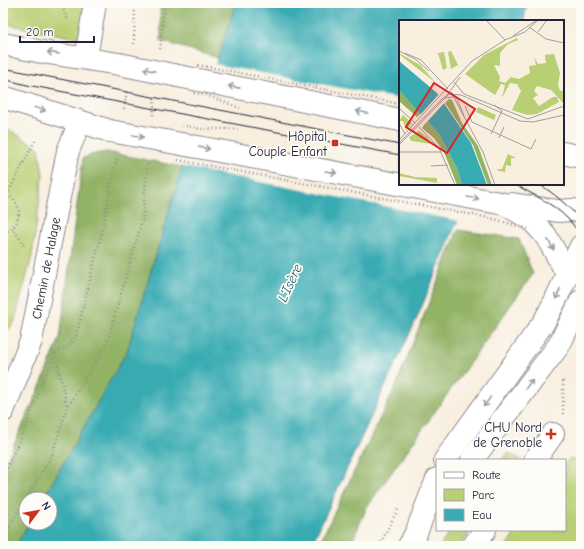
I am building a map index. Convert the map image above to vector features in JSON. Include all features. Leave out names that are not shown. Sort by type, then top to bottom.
[{"type":"street","points":[[86,58],[95,3]]},
{"type":"street","points":[[3,44],[42,52],[119,64],[399,120]]},
{"type":"street","points":[[3,97],[80,122],[117,123],[399,182]]},
{"type":"street","name":"Chemin de Halage","points":[[3,411],[31,341],[68,151],[80,122]]},
{"type":"street","points":[[564,154],[581,157]]},
{"type":"street","points":[[414,185],[505,204],[533,219],[546,236],[567,273]]},
{"type":"street","points":[[533,219],[558,211],[581,211]]},
{"type":"street","points":[[446,459],[544,322],[581,246]]},
{"type":"street","points":[[473,459],[559,345],[581,301]]},
{"type":"street","points":[[536,459],[553,434]]},
{"type":"street","points":[[409,546],[436,482]]},
{"type":"street","points":[[421,519],[436,503]]},
{"type":"street","points":[[473,546],[484,531]]},
{"type":"path","points":[[134,47],[135,3]]},
{"type":"path","points":[[160,49],[165,3]]},
{"type":"path","points":[[193,64],[399,104]]},
{"type":"path","points":[[117,123],[128,85]]},
{"type":"path","points":[[152,120],[156,88]]},
{"type":"path","points":[[7,195],[35,141]]},
{"type":"path","points":[[3,475],[21,438],[40,386],[55,352],[69,346],[76,336],[101,235],[117,153]]},
{"type":"path","points":[[3,536],[52,455],[67,408],[106,345],[142,221],[148,159]]},
{"type":"path","points":[[176,160],[490,218],[533,219]]},
{"type":"path","points":[[3,194],[7,195],[17,204],[19,210],[19,217],[12,228],[3,232]]},
{"type":"path","points":[[55,352],[67,408]]},
{"type":"path","points":[[553,434],[563,416],[563,376]]},
{"type":"green space","points":[[3,3],[90,3],[88,22],[76,38],[3,23]]},
{"type":"green space","points":[[160,3],[236,3],[218,58],[161,41]]},
{"type":"green space","points":[[3,126],[39,148],[43,175],[32,256],[14,323],[3,335]]},
{"type":"green space","points":[[107,152],[182,167],[127,351],[48,491],[18,491],[18,531],[24,531],[16,546],[3,546],[3,469],[40,387],[60,338],[83,158],[94,154]]},
{"type":"green space","points":[[458,230],[519,239],[533,274],[367,507],[350,546],[318,546],[397,383]]},
{"type":"green space","points":[[508,453],[520,459],[503,459]]},
{"type":"green space","points":[[581,458],[581,546],[506,546],[517,531],[566,531],[566,463],[569,459]]},
{"type":"green space","points":[[450,531],[470,531],[460,546],[440,546]]},
{"type":"water","name":"L'Isère","points":[[236,3],[527,3],[524,20],[399,20],[399,185],[473,185],[417,318],[311,546],[16,546],[24,531],[58,531],[58,491],[48,491],[127,351],[182,167]]},
{"type":"pier","points":[[214,64],[399,99],[399,185],[475,185],[460,221],[180,166]]},
{"type":"tram line","points":[[3,68],[399,145]]},
{"type":"tram line","points":[[3,79],[27,85],[399,155]]},
{"type":"tram line","points":[[516,185],[555,208],[567,218],[581,235]]},
{"type":"tram line","points":[[540,185],[566,205],[581,219]]},
{"type":"place","name":"Hôpital Couple Enfant","points":[[335,143]]},
{"type":"place","name":"CHU Nord de Grenoble","points":[[551,434]]}]
